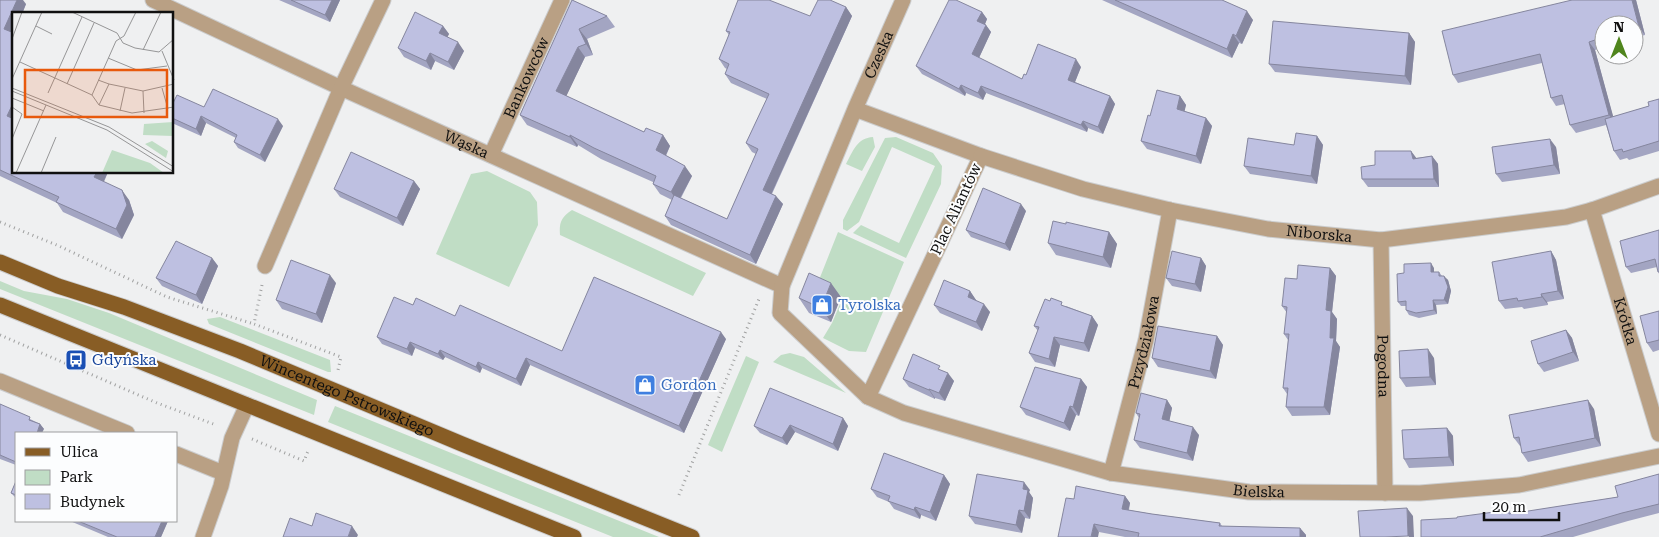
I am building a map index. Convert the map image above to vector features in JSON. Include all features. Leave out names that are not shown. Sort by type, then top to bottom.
[{"type":"main road","name":"Wincentego Pstrowskiego","points":[[0,262],[58,286],[124,307],[240,351],[462,444],[692,537]]},
{"type":"main road","points":[[0,305],[574,537]]},
{"type":"street","name":"Wąska","points":[[153,0],[341,88],[782,286]]},
{"type":"street","points":[[265,266],[341,88],[383,0]]},
{"type":"street","name":"Bankowców","points":[[491,155],[562,0]]},
{"type":"street","name":"Czeska","points":[[855,109],[903,0]]},
{"type":"street","points":[[855,109],[782,286],[780,313],[868,397]]},
{"type":"street","name":"Plac Aliantów","points":[[855,109],[981,156],[868,397]]},
{"type":"street","name":"Niborska","points":[[981,156],[1083,189],[1170,210],[1268,229],[1381,240],[1566,217],[1592,210],[1659,186]]},
{"type":"street","name":"Przydziałowa","points":[[1111,473],[1146,340],[1170,210]]},
{"type":"street","name":"Krótka","points":[[1592,210],[1659,434]]},
{"type":"street","name":"Pogodna","points":[[1381,240],[1385,493]]},
{"type":"street","points":[[0,381],[125,432]]},
{"type":"street","name":"Bielska","points":[[868,397],[904,413],[1111,473],[1249,492],[1420,493],[1519,485],[1659,456]]},
{"type":"street","points":[[203,537],[221,486],[235,432],[248,405]]},
{"type":"street","points":[[178,455],[223,473]]},
{"type":"path","points":[[0,222],[59,246],[167,297],[254,324],[341,357],[332,390]]},
{"type":"path","points":[[254,324],[265,266]]},
{"type":"path","points":[[679,495],[767,280]]},
{"type":"path","points":[[0,335],[157,402],[304,461],[315,432]]},
{"type":"green space","points":[[873,137],[875,147],[862,171],[846,164],[859,143]]},
{"type":"green space","points":[[896,137],[933,153],[942,166],[941,184],[906,258],[853,233],[861,225],[899,243],[935,166],[892,147],[859,222],[847,231],[843,229],[843,220],[885,138]]},
{"type":"green space","points":[[487,171],[530,192],[537,202],[538,225],[509,287],[436,254],[471,174]]},
{"type":"green space","points":[[572,210],[706,273],[693,296],[560,235],[562,221],[565,215]]},
{"type":"green space","points":[[838,232],[904,262],[866,352],[849,351],[823,338],[832,323],[843,297],[817,285]]},
{"type":"green space","points":[[0,281],[24,291],[67,299],[109,313],[317,400],[314,415],[0,289]]},
{"type":"green space","points":[[220,317],[330,360],[331,372],[209,324],[207,319]]},
{"type":"green space","points":[[790,353],[804,357],[846,393],[773,362],[781,355]]},
{"type":"green space","points":[[746,356],[759,362],[722,452],[708,445]]},
{"type":"green space","points":[[335,406],[659,537],[613,537],[328,422]]},
{"type":"building","points":[[0,0],[17,0],[4,29],[12,32],[12,105],[7,116],[12,118],[12,174],[96,174],[94,177],[122,190],[127,205],[116,229],[56,202],[59,197],[0,170]]},
{"type":"building","points":[[291,0],[332,0],[325,15]]},
{"type":"building","points":[[572,0],[607,16],[579,29],[586,44],[578,47],[556,91],[644,132],[646,128],[663,135],[656,150],[685,166],[671,192],[653,184],[656,176],[570,135],[570,137],[520,115]]},
{"type":"building","points":[[738,0],[769,0],[810,16],[818,0],[830,0],[846,7],[763,190],[776,196],[750,255],[665,216],[674,195],[727,219],[758,149],[746,143],[769,94],[725,74],[729,64],[719,59],[730,32],[726,31]]},
{"type":"building","points":[[949,0],[956,0],[982,12],[977,21],[986,25],[972,54],[1022,79],[1024,74],[1026,75],[1038,44],[1076,59],[1068,80],[1110,96],[1098,127],[1083,121],[1081,125],[981,86],[978,93],[961,85],[959,89],[916,66]]},
{"type":"building","points":[[1115,0],[1222,0],[1247,11],[1236,36],[1233,34],[1227,49]]},
{"type":"building","points":[[1572,0],[1632,0],[1636,15],[1594,15],[1594,40],[1589,42],[1609,115],[1570,125],[1562,95],[1551,98],[1540,54],[1453,75],[1442,31]]},
{"type":"building","points":[[415,12],[443,26],[439,33],[458,42],[448,62],[430,53],[426,61],[398,48]]},
{"type":"building","points":[[1273,21],[1409,33],[1405,76],[1269,64]]},
{"type":"building","points":[[213,89],[278,119],[260,155],[234,142],[237,135],[201,116],[196,129],[174,119],[174,101],[177,95],[204,107]]},
{"type":"building","points":[[1157,90],[1180,96],[1177,109],[1206,118],[1196,156],[1141,141]]},
{"type":"building","points":[[1659,99],[1659,141],[1623,152],[1622,149],[1614,151],[1605,119],[1649,106],[1648,102]]},
{"type":"building","points":[[1296,133],[1317,136],[1311,176],[1244,166],[1248,138],[1294,145]]},
{"type":"building","points":[[1550,139],[1554,165],[1496,174],[1492,147]]},
{"type":"building","points":[[1375,151],[1411,151],[1413,159],[1432,156],[1434,179],[1362,179],[1361,167],[1375,165]]},
{"type":"building","points":[[351,152],[414,181],[397,218],[334,189]]},
{"type":"building","points":[[983,188],[1021,204],[1005,244],[966,230]]},
{"type":"building","points":[[1053,221],[1066,224],[1066,222],[1109,232],[1103,257],[1048,243]]},
{"type":"building","points":[[1659,230],[1659,272],[1655,259],[1626,267],[1620,241]]},
{"type":"building","points":[[176,241],[212,258],[196,295],[156,278]]},
{"type":"building","points":[[1172,251],[1201,258],[1195,284],[1166,278]]},
{"type":"building","points":[[1551,251],[1558,291],[1541,294],[1542,297],[1518,301],[1517,298],[1499,301],[1492,262]]},
{"type":"building","points":[[291,260],[330,275],[316,314],[276,300]]},
{"type":"building","points":[[1431,263],[1431,272],[1439,272],[1439,276],[1444,276],[1448,287],[1444,300],[1433,300],[1434,310],[1416,313],[1406,310],[1406,301],[1398,302],[1397,274],[1404,273],[1404,264]]},
{"type":"building","points":[[1298,265],[1330,268],[1326,310],[1331,311],[1330,338],[1334,338],[1324,407],[1286,407],[1288,388],[1283,388],[1289,334],[1284,334],[1287,307],[1282,306],[1285,278],[1297,279]]},
{"type":"building","points":[[809,273],[831,283],[821,308],[799,298]]},
{"type":"building","points":[[594,277],[721,332],[679,426],[526,358],[516,379],[478,362],[476,367],[440,350],[438,354],[410,342],[407,349],[377,337],[394,297],[413,305],[416,298],[455,316],[460,305],[562,351]]},
{"type":"building","points":[[944,280],[970,291],[968,297],[984,304],[976,322],[934,305]]},
{"type":"building","points":[[1051,298],[1062,302],[1061,305],[1092,316],[1084,343],[1054,337],[1049,359],[1029,353],[1039,327],[1034,326],[1045,299],[1050,301]]},
{"type":"building","points":[[1659,311],[1659,340],[1647,343],[1640,316]]},
{"type":"building","points":[[1158,326],[1217,336],[1210,371],[1152,358]]},
{"type":"building","points":[[1566,330],[1573,352],[1538,364],[1531,341]]},
{"type":"building","points":[[1428,349],[1430,377],[1400,378],[1399,351]]},
{"type":"building","points":[[913,354],[940,366],[938,369],[948,373],[939,393],[903,379]]},
{"type":"building","points":[[1035,367],[1081,379],[1073,407],[1070,406],[1064,423],[1020,407]]},
{"type":"building","points":[[770,388],[843,418],[833,444],[790,425],[782,438],[754,426]]},
{"type":"building","points":[[1141,393],[1167,400],[1162,419],[1193,427],[1187,453],[1134,440],[1140,414],[1136,413]]},
{"type":"building","points":[[1588,400],[1595,438],[1522,453],[1519,437],[1514,438],[1509,415]]},
{"type":"building","points":[[0,404],[30,417],[29,420],[40,424],[37,432],[15,432],[15,462],[0,455]]},
{"type":"building","points":[[1447,428],[1449,457],[1404,459],[1402,430]]},
{"type":"building","points":[[884,453],[944,475],[930,512],[915,507],[914,510],[888,501],[890,496],[871,489]]},
{"type":"building","points":[[977,474],[1024,482],[1023,489],[1028,490],[1024,511],[1019,510],[1016,525],[969,516]]},
{"type":"building","points":[[1659,474],[1659,504],[1540,537],[1421,537],[1421,520],[1457,518],[1509,510],[1509,514],[1618,497],[1615,486]]},
{"type":"building","points":[[15,483],[15,495],[11,493]]},
{"type":"building","points":[[1076,486],[1125,496],[1122,509],[1220,523],[1219,526],[1300,528],[1300,537],[1138,537],[1139,533],[1094,524],[1091,537],[1058,537],[1066,498],[1074,499]]},
{"type":"building","points":[[1407,508],[1408,536],[1360,537],[1358,511]]},
{"type":"building","points":[[316,513],[352,526],[348,537],[283,537],[290,518],[312,526]]},
{"type":"building","points":[[80,522],[162,522],[155,537],[117,537]]},
{"type":"place","name":"Tyrolska","points":[[822,305]]},
{"type":"place","name":"Gdyńska","points":[[76,360]]},
{"type":"place","name":"Gordon","points":[[645,385]]}]
